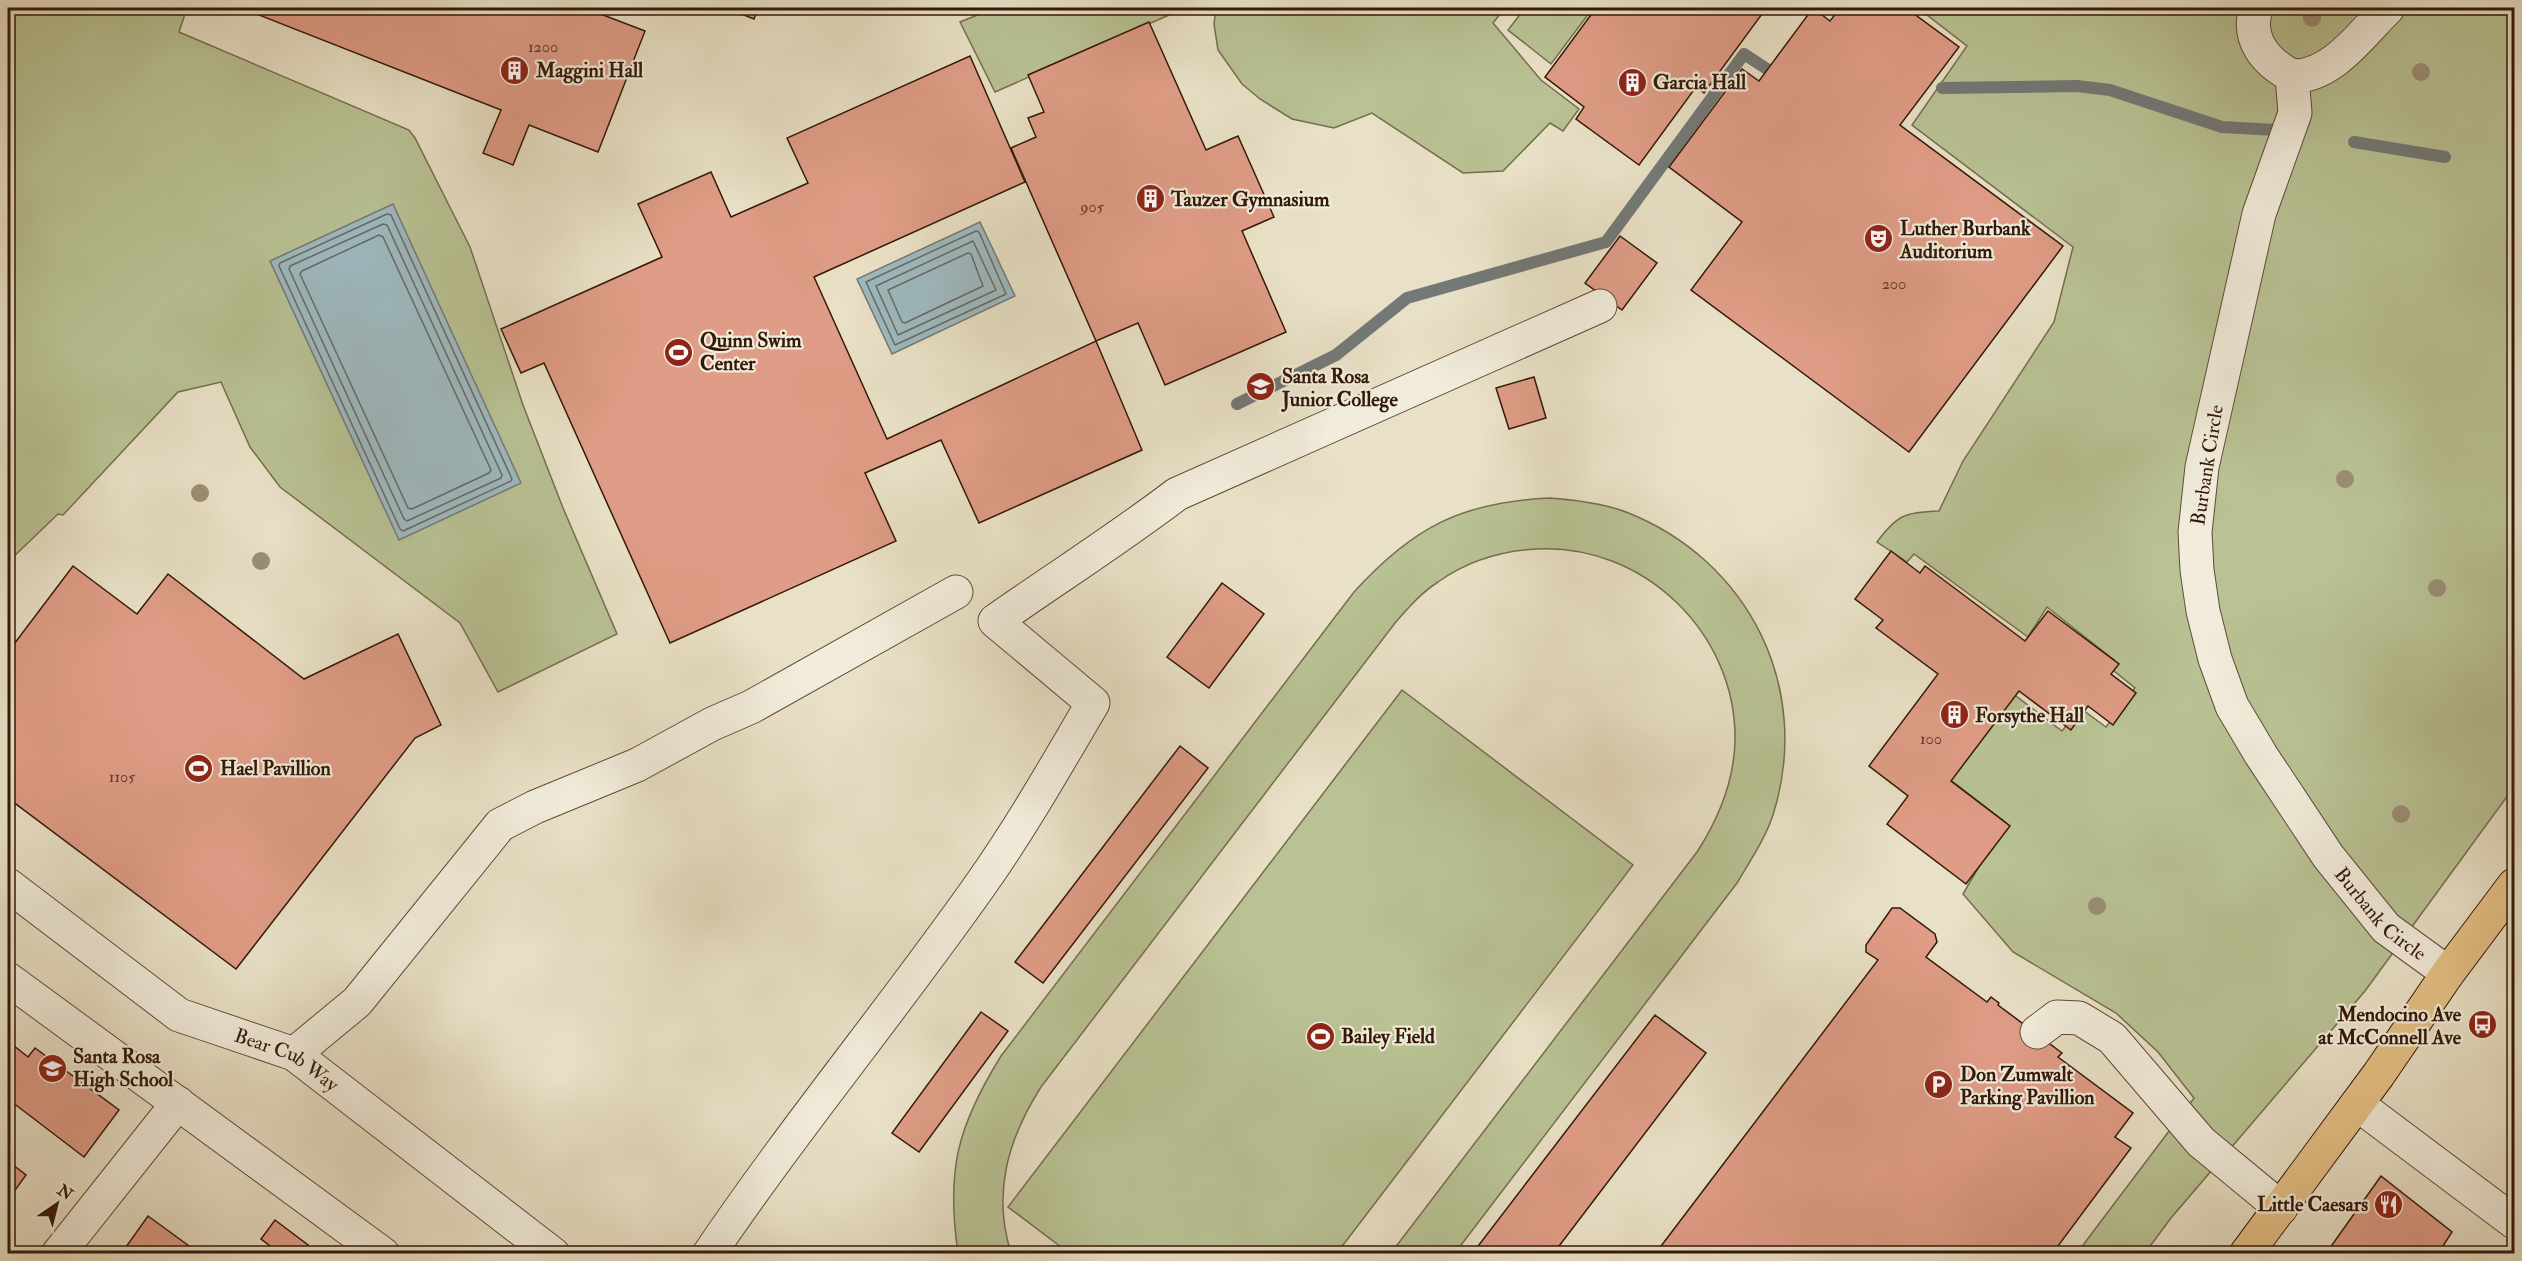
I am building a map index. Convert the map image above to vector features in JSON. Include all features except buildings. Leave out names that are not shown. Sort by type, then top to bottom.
[{"type":"main road","points":[[2246,1254],[2357,1104],[2448,973],[2511,897]]},
{"type":"street","points":[[2256,8],[2255,36],[2263,55],[2274,66],[2292,76],[2312,74],[2331,64],[2388,8]]},
{"type":"street","name":"Burbank Circle","points":[[2292,76],[2295,113],[2259,214],[2202,467],[2195,532],[2197,570],[2203,610],[2215,659],[2232,706],[2261,755],[2328,856],[2386,928],[2448,973]]},
{"type":"street","points":[[709,1254],[766,1169],[911,980],[982,882],[1045,785],[1093,703],[995,621],[1138,523],[1174,487],[1600,306]]},
{"type":"street","points":[[294,1054],[357,1002],[500,825],[535,807],[637,765],[712,724],[751,707],[956,592]]},
{"type":"street","name":"Bear Cub Way","points":[[8,885],[179,1015],[294,1054],[553,1254]]},
{"type":"street","points":[[8,979],[383,1254]]},
{"type":"street","points":[[2037,1032],[2057,1017],[2079,1018],[2112,1038],[2201,1142],[2281,1208]]},
{"type":"street","points":[[58,1254],[178,1103]]},
{"type":"street","points":[[2357,1104],[2514,1222]]},
{"type":"green space","points":[[8,8],[187,8],[179,32],[409,130],[470,247],[523,405],[563,508],[617,634],[498,692],[460,623],[280,487],[250,447],[221,382],[178,392],[63,515],[58,514],[8,562]]},
{"type":"green space","points":[[995,8],[1177,8],[1178,11],[995,92],[960,22]]},
{"type":"green space","points":[[1216,8],[1505,8],[1493,23],[1541,80],[1579,109],[1563,131],[1550,123],[1503,171],[1463,173],[1372,113],[1334,128],[1292,119],[1260,99],[1242,84],[1218,50],[1214,24]]},
{"type":"green space","points":[[1525,8],[1593,8],[1551,64],[1508,30]]},
{"type":"green space","points":[[1918,8],[2514,8],[2514,787],[2365,991],[2171,1218],[2145,1253],[2077,1253],[2194,1098],[2158,1052],[2116,1013],[2013,952],[1963,894],[2005,822],[1947,777],[2012,693],[2062,731],[2080,708],[2106,727],[2135,688],[2109,667],[2114,660],[2047,607],[2028,637],[1914,554],[1907,562],[1877,542],[1890,526],[1903,517],[1918,512],[1939,511],[1963,461],[2054,322],[2073,247],[1912,125],[1967,46]]},
{"type":"green space","points":[[1550,498],[1589,502],[1617,509],[1669,534],[1706,562],[1737,595],[1761,634],[1776,676],[1784,721],[1783,767],[1770,824],[1737,883],[1455,1253],[1391,1253],[1697,852],[1718,813],[1732,771],[1735,741],[1731,701],[1720,665],[1701,631],[1676,602],[1647,579],[1613,561],[1575,551],[1523,550],[1472,563],[1432,586],[1400,617],[1041,1087],[1020,1126],[1006,1167],[1003,1209],[1005,1231],[1011,1253],[958,1253],[953,1198],[958,1150],[974,1105],[986,1081],[1001,1056],[1354,592],[1397,550],[1441,522],[1491,505]]},
{"type":"green space","name":"Bailey Field","points":[[1402,690],[1633,865],[1337,1253],[1069,1253],[1008,1207]]},
{"type":"water","points":[[393,204],[521,483],[399,540],[270,261]]},
{"type":"water","points":[[980,222],[1015,296],[892,354],[857,279]]},
{"type":"waterway","points":[[1237,404],[1336,355],[1407,298],[1606,242],[1744,54],[1767,69]]},
{"type":"waterway","points":[[1942,88],[2077,86],[2110,90],[2222,127],[2276,130]]},
{"type":"waterway","points":[[2354,142],[2445,157]]},
{"type":"place","name":"Maggini Hall","points":[[515,70]]},
{"type":"place","name":"Garcia Hall","points":[[1632,82]]},
{"type":"place","name":"Tauzer Gymnasium","points":[[1150,199]]},
{"type":"place","name":"Luther Burbank Auditorium","points":[[1879,239]]},
{"type":"place","name":"Quinn Swim Center","points":[[679,352]]},
{"type":"place","name":"Santa Rosa Junior College","points":[[1261,387]]},
{"type":"place","name":"Forsythe Hall","points":[[1954,715]]},
{"type":"place","name":"Hael Pavillion","points":[[199,768]]},
{"type":"place","name":"Mendocino Ave at McConnell Ave","points":[[2482,1025]]},
{"type":"place","name":"Bailey Field","points":[[1320,1036]]},
{"type":"place","name":"Santa Rosa High School","points":[[52,1068]]},
{"type":"place","name":"Don Zumwalt Parking Pavillion","points":[[1939,1085]]},
{"type":"place","name":"Little Caesars","points":[[2389,1204]]}]
